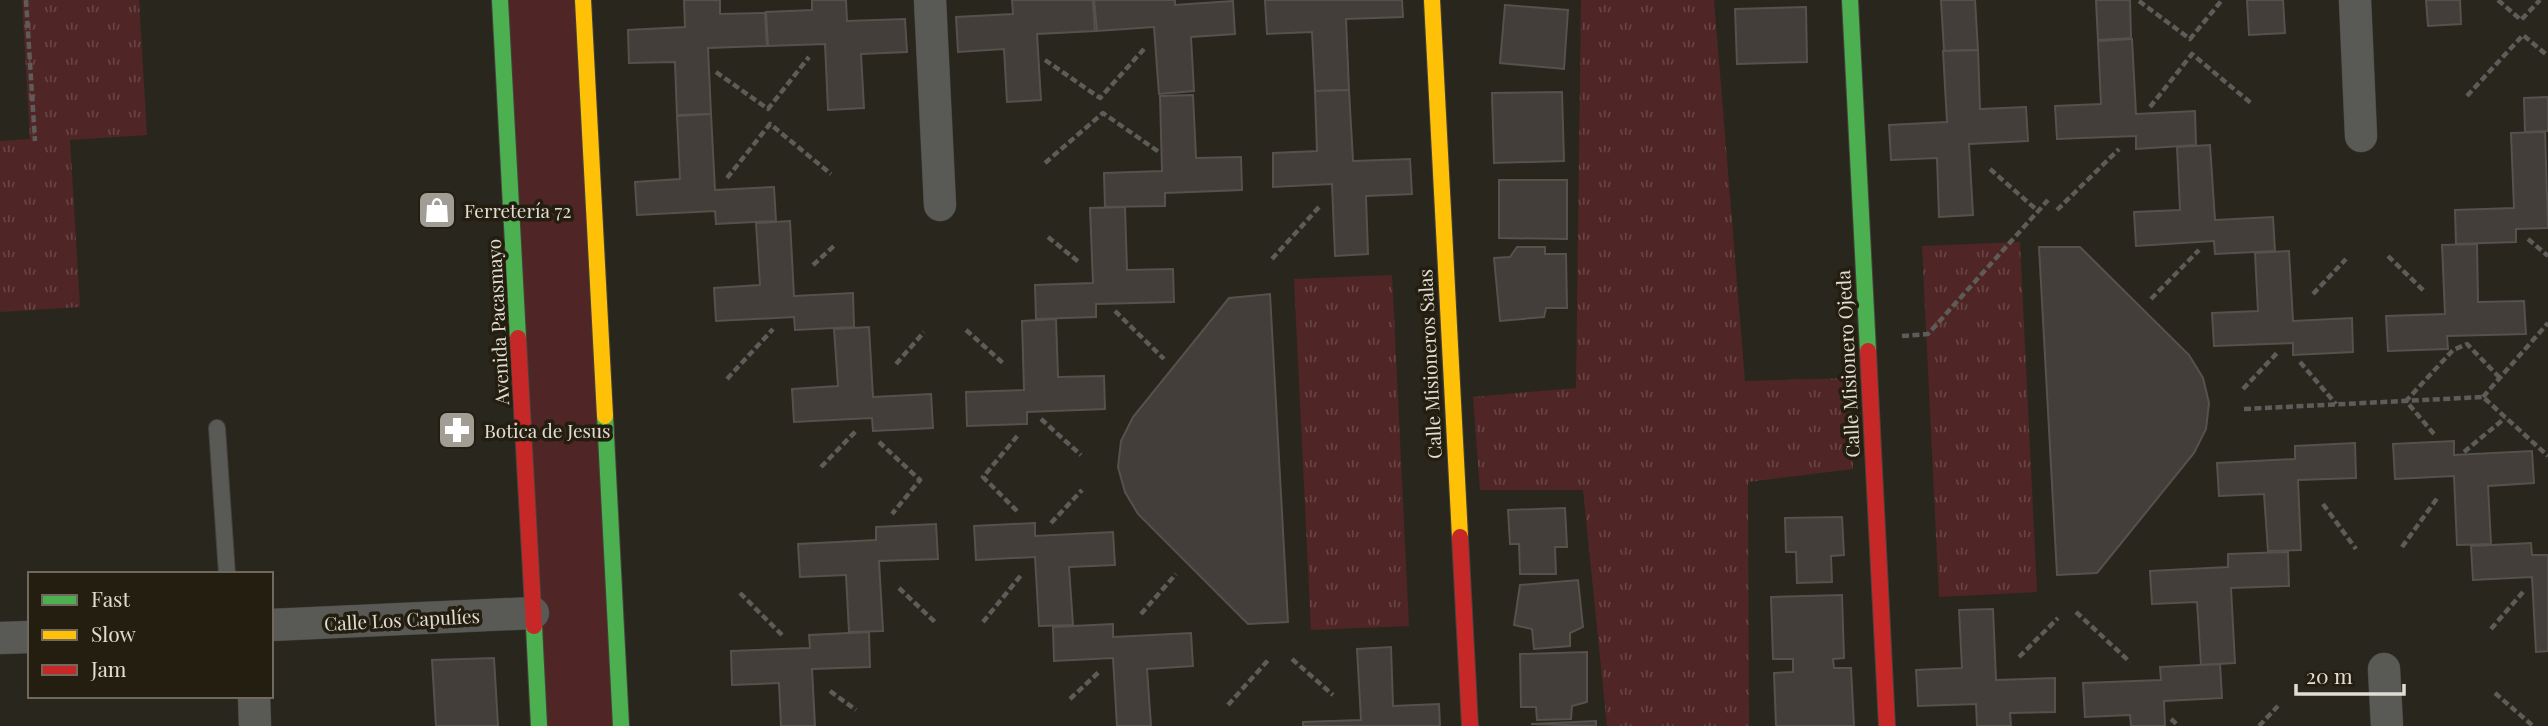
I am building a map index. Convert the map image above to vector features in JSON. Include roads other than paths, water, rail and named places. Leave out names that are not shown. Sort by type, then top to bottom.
[{"type":"main road","name":"Avenida Pacasmayo","points":[[500,0],[539,726]]},
{"type":"main road","points":[[583,0],[621,726]]},
{"type":"main road","name":"Calle Misioneros Salas","points":[[1432,0],[1470,726]]},
{"type":"main road","name":"Calle Misionero Ojeda","points":[[1850,0],[1887,726]]},
{"type":"street","points":[[930,0],[940,205]]},
{"type":"street","points":[[2354,0],[2361,136]]},
{"type":"street","name":"Calle Los Capulíes","points":[[273,625],[533,613]]},
{"type":"street","points":[[0,638],[28,637]]},
{"type":"street","points":[[2384,669],[2387,726]]},
{"type":"street","points":[[254,698],[255,726]]},
{"type":"lane","points":[[216,428],[227,572]]},
{"type":"place","name":"Ferretería 72","points":[[437,210]]},
{"type":"place","name":"Botica de Jesus","points":[[457,430]]}]
